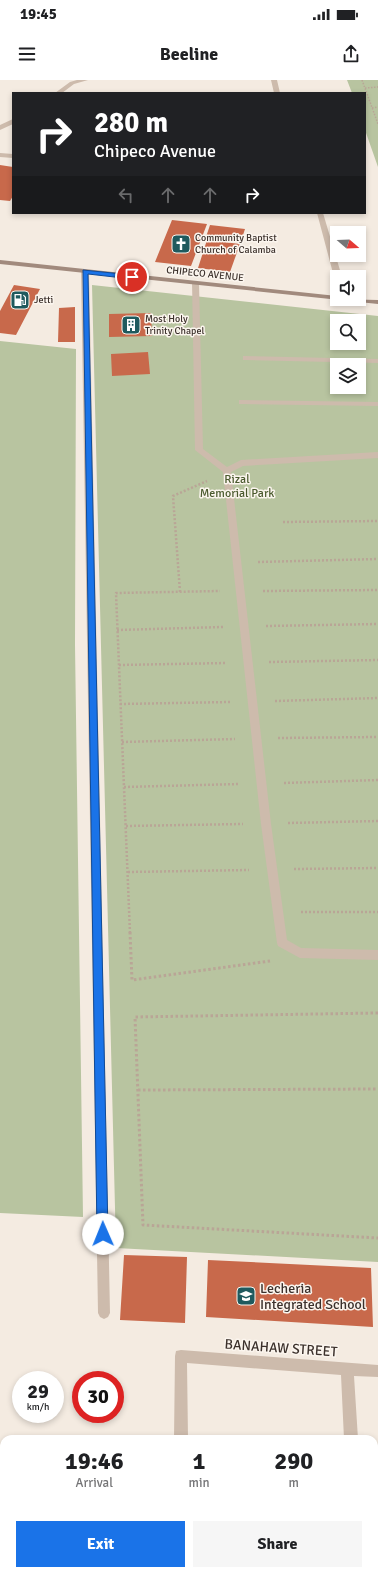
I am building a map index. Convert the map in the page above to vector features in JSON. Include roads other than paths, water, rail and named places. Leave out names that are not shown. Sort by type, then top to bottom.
[{"type":"main road","name":"CHIPECO AVENUE","points":[[0,262],[330,297]]},
{"type":"main road","points":[[366,301],[378,302]]},
{"type":"street","points":[[59,92],[72,83],[85,80]]},
{"type":"street","points":[[274,80],[277,92]]},
{"type":"street","points":[[0,128],[12,122]]},
{"type":"street","points":[[0,155],[12,156]]},
{"type":"street","points":[[320,214],[336,270]]},
{"type":"street","points":[[85,272],[104,1313]]},
{"type":"street","points":[[195,283],[199,450],[227,471],[266,824],[282,942],[300,953],[378,955]]},
{"type":"street","points":[[246,358],[378,361]]},
{"type":"street","points":[[242,402],[378,404]]},
{"type":"street","points":[[227,471],[241,463],[378,455]]},
{"type":"street","name":"BANAHAW STREET","points":[[181,1435],[181,1356],[378,1371]]},
{"type":"street","points":[[346,1369],[351,1435]]},
{"type":"place","name":"Community Baptist Church of Calamba","points":[[181,244]]},
{"type":"place","name":"Jetti","points":[[20,300]]},
{"type":"place","name":"Most Holy Trinity Chapel","points":[[131,325]]},
{"type":"place","name":"Lecheria Integrated School","points":[[246,1296]]},
{"type":"park label","name":"Rizal Memorial Park","points":[[237,486]]}]
